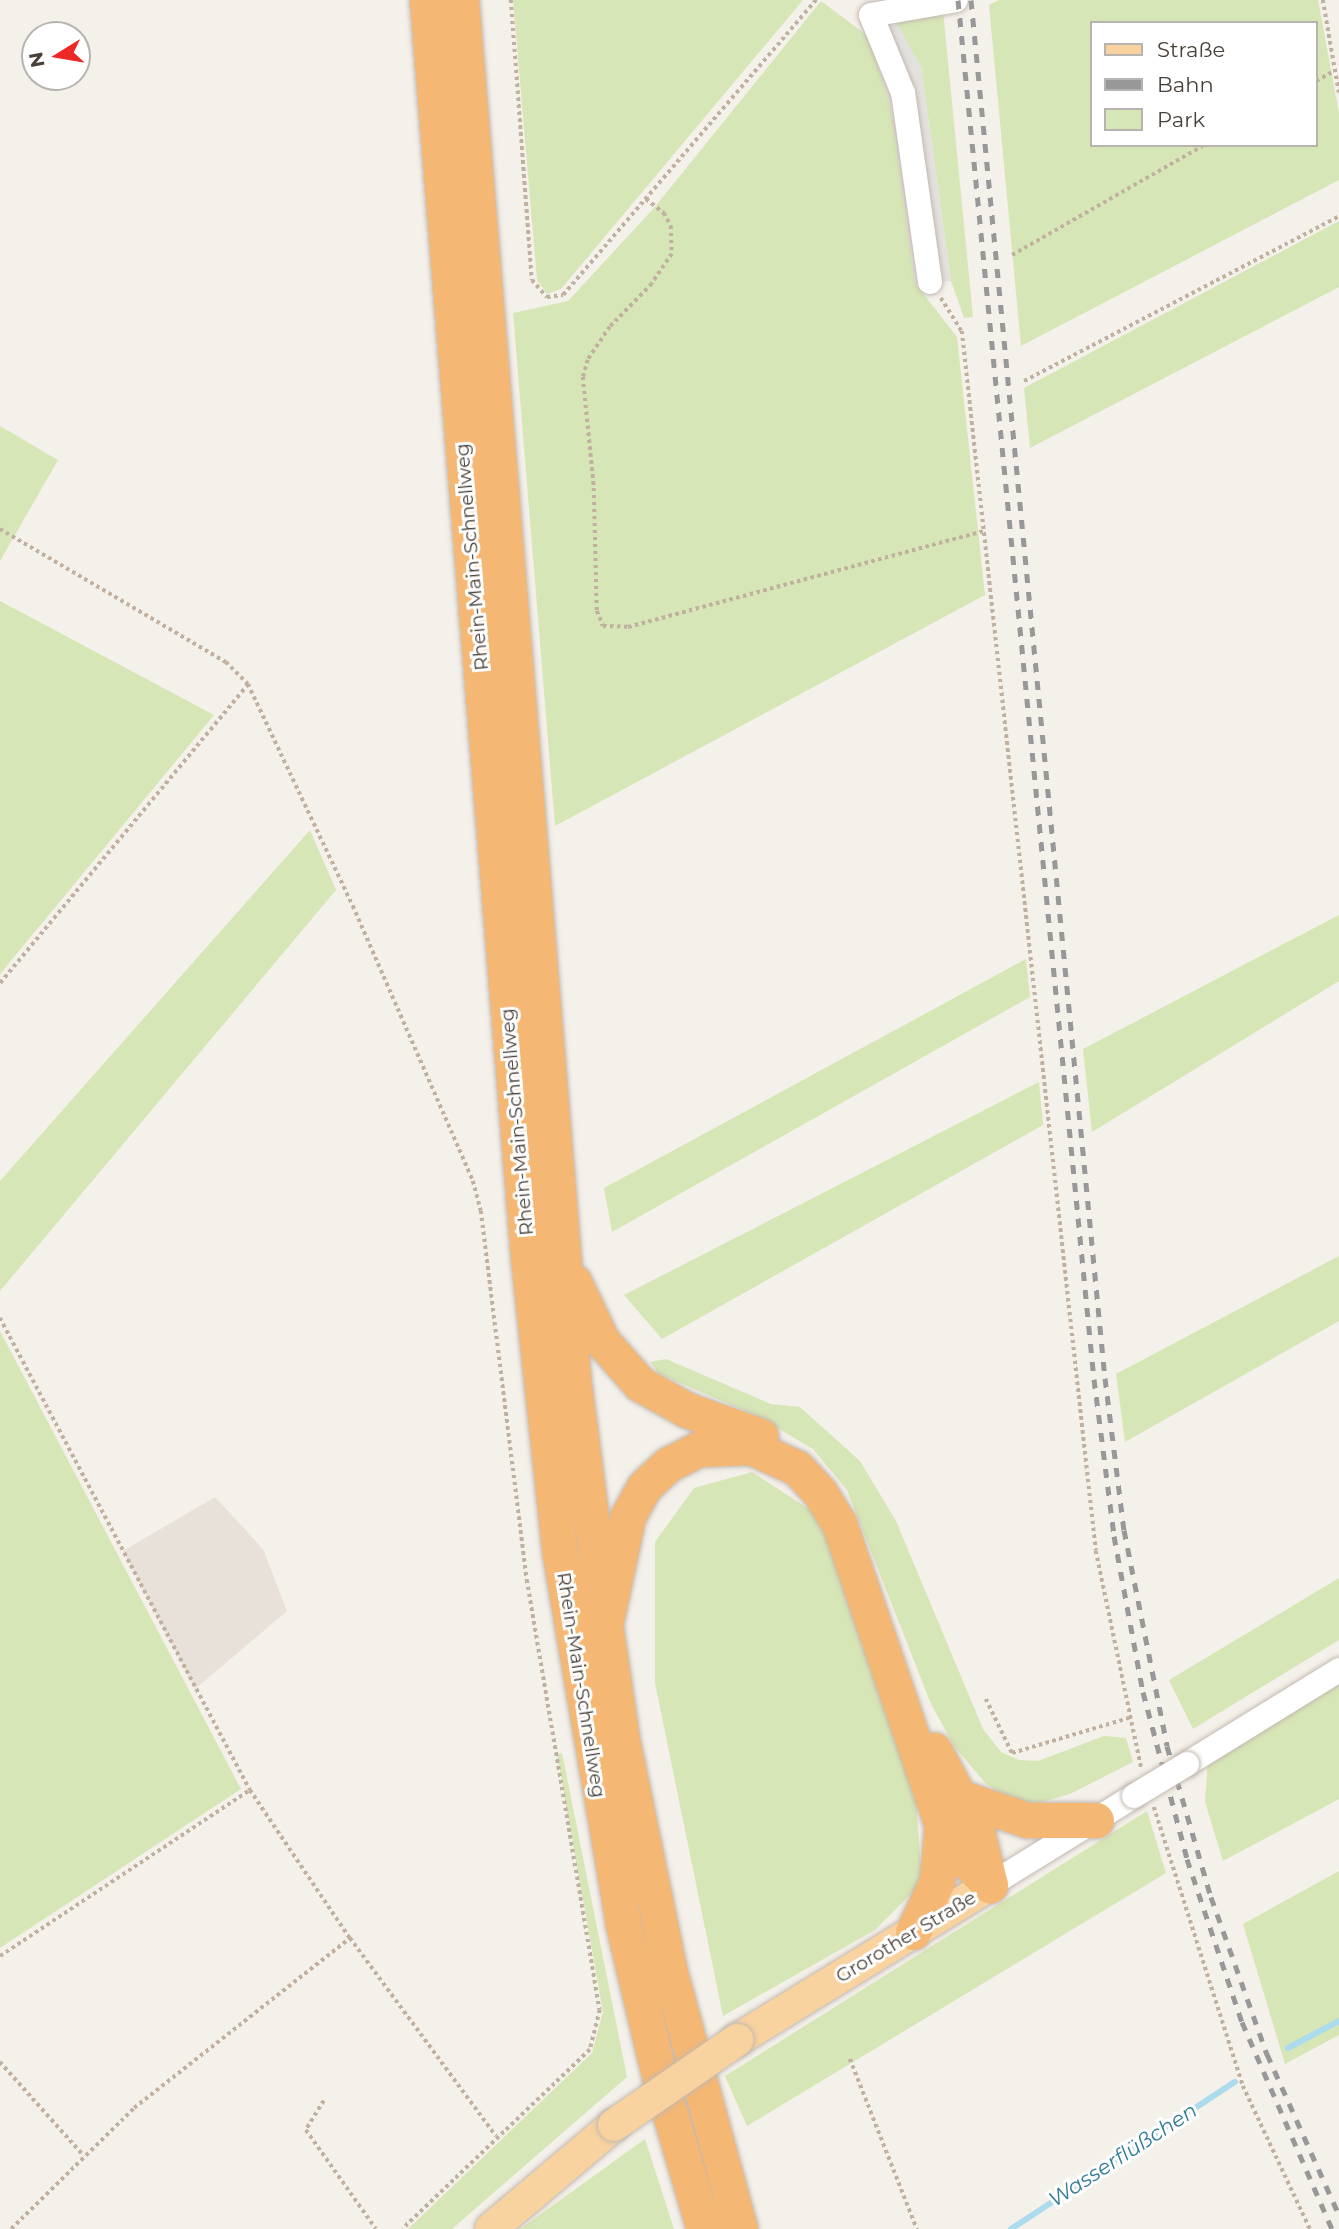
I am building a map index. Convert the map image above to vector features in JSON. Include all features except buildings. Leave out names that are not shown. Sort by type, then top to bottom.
[{"type":"highway","name":"Rhein-Main-Schnellweg","points":[[427,0],[527,1242],[560,1554],[623,1924],[661,2083],[704,2229]]},
{"type":"highway","name":"Rhein-Main-Schnellweg","points":[[461,0],[562,1253],[579,1433],[624,1753],[668,1969],[740,2229]]},
{"type":"highway","points":[[562,1253],[602,1341],[640,1384],[687,1410],[783,1446],[827,1483],[853,1530],[923,1726],[952,1811],[955,1850],[990,1885]]},
{"type":"highway","points":[[605,1625],[628,1516],[656,1474],[683,1455],[716,1446],[751,1447],[783,1459],[810,1480],[839,1523],[952,1811],[937,1881],[913,1932]]},
{"type":"highway","points":[[952,1811],[1027,1820],[1096,1819]]},
{"type":"main road","name":"Grorother Straße","points":[[491,2229],[614,2125],[737,2040],[990,1885]]},
{"type":"street","points":[[930,282],[903,93],[871,15],[956,0]]},
{"type":"street","name":"Grorother Straße","points":[[990,1885],[1096,1819],[1142,1796],[1187,1764],[1339,1670]]},
{"type":"path","points":[[511,0],[533,280],[547,297],[563,295],[816,0]]},
{"type":"path","points":[[1323,0],[1339,93]]},
{"type":"path","points":[[1318,80],[1334,71]]},
{"type":"path","points":[[1012,255],[1201,147]]},
{"type":"path","points":[[646,199],[664,213],[671,226],[672,254],[652,284],[610,327],[588,360],[583,377],[594,488],[597,611],[603,626],[628,626],[984,531]]},
{"type":"path","points":[[1024,382],[1339,216]]},
{"type":"path","points":[[930,282],[962,331],[1094,1538],[1129,1718],[1142,1770]]},
{"type":"path","points":[[0,528],[226,662],[248,684],[263,706],[353,906],[473,1181],[481,1211],[527,1580],[600,2010],[590,2050],[496,2136],[403,2229]]},
{"type":"path","points":[[0,983],[248,684]]},
{"type":"path","points":[[0,1318],[250,1790],[350,1938],[496,2136]]},
{"type":"path","points":[[986,1699],[1012,1754],[1129,1718]]},
{"type":"path","points":[[0,1956],[250,1790]]},
{"type":"path","points":[[1142,1796],[1243,2086],[1310,2229]]},
{"type":"path","points":[[11,2229],[134,2108],[350,1938]]},
{"type":"path","points":[[850,2059],[917,2229]]},
{"type":"path","points":[[0,2062],[83,2156]]},
{"type":"path","points":[[324,2101],[306,2130],[376,2229]]},
{"type":"shaded area","points":[[897,24],[921,66],[951,281],[915,284],[891,108],[869,37]]},
{"type":"shaded area","points":[[215,1497],[263,1549],[287,1611],[195,1689],[123,1551]]},
{"type":"green space","points":[[513,0],[803,0],[561,289],[547,294],[537,280]]},
{"type":"green space","points":[[881,0],[942,0],[973,317],[964,318],[951,281],[921,66]]},
{"type":"green space","points":[[999,0],[1318,0],[1339,113],[1339,180],[1021,346],[989,5]]},
{"type":"green space","points":[[821,1],[869,37],[891,108],[915,283],[957,337],[985,595],[555,826],[513,313],[568,301],[654,208]]},
{"type":"green space","points":[[1339,221],[1339,287],[1030,448],[1024,388]]},
{"type":"green space","points":[[0,426],[58,460],[0,561]]},
{"type":"green space","points":[[0,601],[214,715],[0,974]]},
{"type":"green space","points":[[310,830],[336,890],[0,1291],[0,1181]]},
{"type":"green space","points":[[1339,915],[1339,981],[1092,1132],[1083,1049]]},
{"type":"green space","points":[[1026,959],[1030,997],[612,1232],[604,1188]]},
{"type":"green space","points":[[1039,1082],[1043,1125],[662,1339],[624,1295]]},
{"type":"green space","points":[[1339,1256],[1339,1321],[1125,1442],[1116,1374]]},
{"type":"green space","points":[[0,1331],[241,1789],[0,1948]]},
{"type":"green space","points":[[666,1359],[771,1404],[800,1407],[860,1461],[896,1521],[983,1729],[1001,1752],[1019,1760],[1038,1761],[1104,1736],[1126,1738],[1133,1762],[1070,1794],[1035,1804],[1009,1798],[986,1784],[954,1746],[931,1704],[847,1490],[813,1449],[755,1415],[659,1374],[650,1362]]},
{"type":"green space","points":[[752,1472],[821,1517],[916,1799],[922,1883],[875,1930],[723,2016],[655,1683],[655,1542],[694,1488]]},
{"type":"green space","points":[[1339,1578],[1339,1640],[1193,1729],[1169,1680]]},
{"type":"green space","points":[[1339,1682],[1339,1799],[1223,1861],[1205,1802],[1208,1761]]},
{"type":"green space","points":[[562,1753],[627,2077],[452,2229],[408,2229],[592,2053],[603,2012],[557,1754]]},
{"type":"green space","points":[[1147,1811],[1166,1873],[747,2126],[725,2076]]},
{"type":"green space","points":[[1339,1871],[1339,2035],[1285,2064],[1243,1924]]},
{"type":"green space","points":[[645,2139],[674,2229],[520,2229]]},
{"type":"waterway","name":"Wasserflüßchen","points":[[1288,2048],[1339,2021]]},
{"type":"waterway","name":"Wasserflüßchen","points":[[1011,2229],[1235,2082]]},
{"type":"railway","points":[[958,0],[1094,1379],[1114,1536],[1143,1692],[1187,1859],[1242,2022],[1332,2229]]},
{"type":"railway","points":[[971,0],[1105,1378],[1124,1530],[1167,1746],[1211,1897],[1267,2054],[1339,2215]]}]
